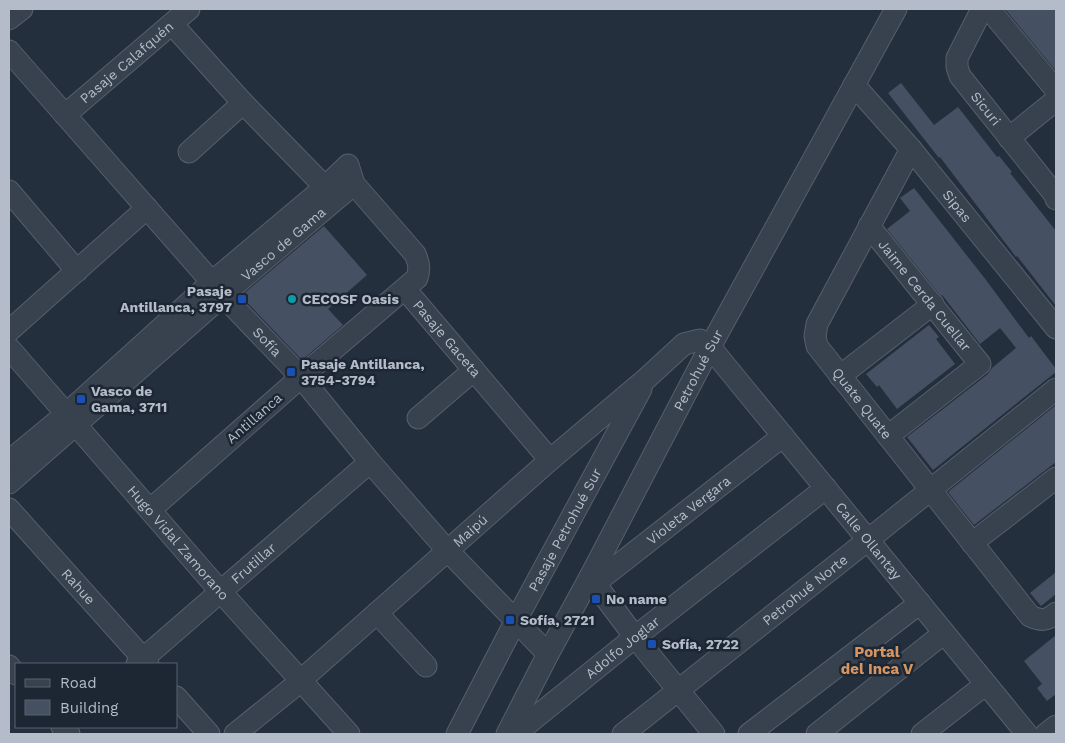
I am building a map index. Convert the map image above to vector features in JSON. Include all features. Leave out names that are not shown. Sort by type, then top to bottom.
[{"type":"street","points":[[9,19],[22,9]]},
{"type":"street","name":"Pasaje Calafquén","points":[[65,115],[189,9]]},
{"type":"street","name":"Petrohué Sur","points":[[507,734],[548,654],[592,581],[710,347],[896,9]]},
{"type":"street","name":"Sicuri","points":[[982,9],[957,58],[960,76],[1056,196]]},
{"type":"street","points":[[989,9],[1056,90]]},
{"type":"street","points":[[172,24],[243,103],[325,187]]},
{"type":"street","name":"Sofía","points":[[9,51],[218,289],[301,377],[370,462],[447,550],[548,654]]},
{"type":"street","name":"Sipas","points":[[854,85],[911,149],[1056,328]]},
{"type":"street","points":[[1009,138],[1056,100]]},
{"type":"street","points":[[189,152],[243,103]]},
{"type":"street","name":"Quate Quate","points":[[911,149],[817,324],[815,336],[817,346],[1030,616],[1038,620],[1053,616]]},
{"type":"street","name":"Vasco de Gama","points":[[218,289],[325,187],[351,175]]},
{"type":"street","name":"Vasco de Gama","points":[[9,483],[71,419],[351,175]]},
{"type":"street","name":"Pasaje Gaceta","points":[[351,175],[415,254],[419,262],[417,278],[405,289],[550,460]]},
{"type":"street","points":[[9,191],[77,270]]},
{"type":"street","points":[[9,331],[147,208]]},
{"type":"street","name":"Jaime Cerda Cuellar","points":[[869,226],[980,364],[888,436]]},
{"type":"street","name":"Antillanca","points":[[150,510],[301,377],[405,289]]},
{"type":"street","points":[[840,376],[933,304]]},
{"type":"street","name":"Maipú","points":[[235,734],[300,681],[684,344],[700,340],[710,347]]},
{"type":"street","name":"Calle Ollantay","points":[[710,347],[1027,734]]},
{"type":"street","name":"Hugo Vidal Zamorano","points":[[9,348],[221,592],[349,734]]},
{"type":"street","points":[[418,418],[474,370]]},
{"type":"street","name":"Pasaje Petrohué Sur","points":[[456,734],[647,378]]},
{"type":"street","name":"Petrohué Norte","points":[[623,734],[1056,389]]},
{"type":"street","name":"Vasco de Gama","points":[[9,461],[71,419]]},
{"type":"street","name":"Violeta Vergara","points":[[592,581],[783,436]]},
{"type":"street","name":"Frutillar","points":[[143,662],[370,462]]},
{"type":"street","points":[[972,543],[1056,478]]},
{"type":"street","name":"Adolfo Joglar","points":[[515,734],[826,488]]},
{"type":"street","name":"Rahue","points":[[9,509],[143,662]]},
{"type":"street","points":[[592,581],[635,638],[714,734]]},
{"type":"street","points":[[749,734],[920,603]]},
{"type":"street","points":[[377,613],[426,666]]},
{"type":"street","points":[[817,734],[944,633]]},
{"type":"street","points":[[922,734],[986,684]]},
{"type":"street","points":[[178,699],[209,734]]},
{"type":"street","points":[[1046,734],[1056,726]]},
{"type":"building","points":[[1005,9],[1056,9],[1056,71]]},
{"type":"building","points":[[901,83],[934,125],[958,107],[997,157],[999,156],[1012,172],[1010,173],[1056,231],[1056,306],[888,93]]},
{"type":"building","points":[[914,188],[1029,338],[1031,336],[1056,369],[1056,372],[933,470],[907,437],[988,374],[992,368],[1016,348],[1000,328],[980,344],[887,229],[910,211],[900,198]]},
{"type":"building","name":"CECOSF Oasis","points":[[324,226],[367,275],[328,309],[343,325],[302,360],[241,296]]},
{"type":"building","points":[[929,325],[939,337],[936,339],[955,364],[897,409],[879,385],[877,387],[866,374]]},
{"type":"building","points":[[1056,405],[1056,462],[974,525],[948,492]]},
{"type":"building","points":[[1056,572],[1056,594],[1041,606],[1030,593]]},
{"type":"building","points":[[1056,635],[1056,694],[1047,701],[1037,688],[1042,684],[1024,661]]},
{"type":"place","name":"Pasaje Antillanca, 3797","points":[[242,299]]},
{"type":"place","name":"CECOSF Oasis","points":[[292,299]]},
{"type":"place","name":"Pasaje Antillanca, 3754-3794","points":[[291,372]]},
{"type":"place","name":"Vasco de Gama, 3711","points":[[81,399]]},
{"type":"place","name":"No name","points":[[596,599]]},
{"type":"place","name":"Sofía, 2721","points":[[510,620]]},
{"type":"place","name":"Sofía, 2722","points":[[652,644]]},
{"type":"district","name":"Portal del Inca V","points":[[877,660]]}]
